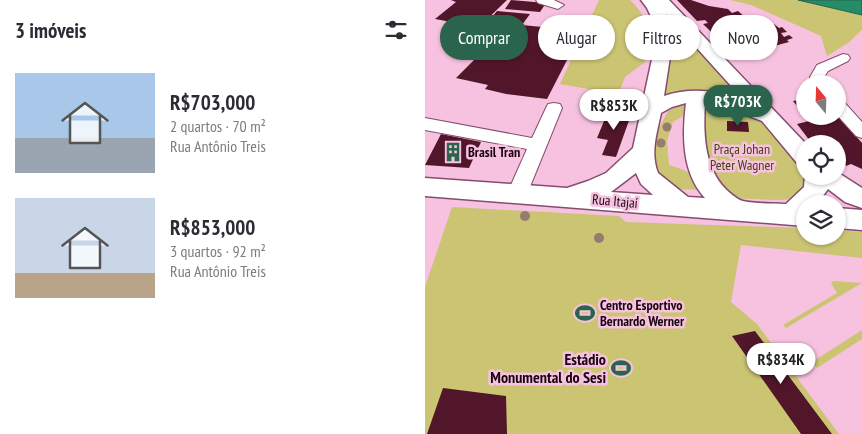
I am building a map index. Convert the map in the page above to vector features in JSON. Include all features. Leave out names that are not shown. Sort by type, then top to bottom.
[{"type":"main road","points":[[648,0],[654,6],[666,31],[653,110],[643,150],[645,168],[649,178],[682,206]]},
{"type":"main road","points":[[661,0],[796,147]]},
{"type":"main road","points":[[696,97],[694,116],[697,148],[705,181],[713,192],[736,211]]},
{"type":"main road","points":[[653,110],[669,100],[713,97],[734,101],[771,118]]},
{"type":"main road","points":[[561,196],[593,190],[615,180],[629,168],[643,150]]},
{"type":"main road","points":[[839,185],[853,195],[862,198]]},
{"type":"main road","name":"Rua Itajaí","points":[[425,187],[561,196],[796,216]]},
{"type":"main road","points":[[846,219],[862,220]]},
{"type":"street","points":[[542,0],[558,5]]},
{"type":"street","points":[[818,75],[822,68],[843,58]]},
{"type":"street","points":[[517,194],[536,145],[554,108]]},
{"type":"street","points":[[846,115],[862,132]]},
{"type":"street","points":[[425,124],[536,145]]},
{"type":"green space","points":[[599,0],[630,0],[642,15],[625,15],[625,60],[645,60],[625,77],[617,98],[605,92],[560,84],[571,60],[615,60],[615,15],[592,15]]},
{"type":"green space","points":[[730,0],[798,0],[862,15],[862,30],[848,43],[827,56],[821,36],[778,17],[778,15],[774,15],[751,5]]},
{"type":"green space","points":[[700,49],[752,102],[727,94],[705,91],[695,91],[658,99],[665,60],[700,60]]},
{"type":"green space","points":[[689,104],[688,113],[673,122],[667,141],[669,165],[689,173],[696,179],[703,190],[673,189],[655,168],[656,134],[668,111],[679,105]]},
{"type":"green space","name":"Praça Johan Peter Wagner","points":[[728,106],[756,116],[796,161],[796,185],[808,185],[800,195],[796,195],[796,199],[777,200],[729,198],[703,163],[704,108]]},
{"type":"green space","name":"Centro Esportivo Bernardo Werner","points":[[452,207],[619,216],[626,222],[796,228],[796,245],[846,245],[846,231],[862,232],[862,258],[741,245],[731,302],[757,324],[839,434],[425,434],[425,287]]},
{"type":"green space","points":[[833,281],[862,283],[786,328],[783,325],[837,293],[831,283]]},
{"type":"green space","points":[[862,330],[862,339],[817,368],[812,362]]},
{"type":"shaded area","points":[[798,0],[862,0],[862,15]]},
{"type":"building","points":[[451,0],[507,0],[491,15],[440,15],[440,20],[435,19],[456,2]]},
{"type":"building","points":[[511,0],[546,3],[540,12],[505,9]]},
{"type":"building","points":[[677,0],[691,0],[709,6],[728,9],[732,13],[738,11],[743,15],[710,15],[710,31],[703,24],[708,23],[705,20],[700,21],[700,15],[691,15]]},
{"type":"building","points":[[497,11],[530,14],[528,17],[528,15],[494,15]]},
{"type":"building","points":[[528,26],[538,27],[538,60],[567,60],[547,99],[506,94],[485,89],[488,85],[456,78],[474,60],[528,60]]},
{"type":"building","points":[[778,27],[782,27],[787,32],[781,33],[784,37],[789,35],[793,38],[787,40],[789,42],[778,45]]},
{"type":"building","points":[[609,109],[632,112],[616,157],[602,155],[608,140],[597,138]]},
{"type":"building","points":[[727,121],[748,122],[749,132],[727,131]]},
{"type":"building","points":[[798,125],[846,125],[862,143],[862,169],[851,164],[846,166],[846,135],[805,135]]},
{"type":"building","name":"Brasil Tran","points":[[441,134],[481,142],[469,168],[425,165]]},
{"type":"building","points":[[755,331],[832,434],[801,434],[732,336]]},
{"type":"building","points":[[443,388],[506,396],[507,434],[427,434]]},
{"type":"place","name":"Brasil Tran","points":[[453,152]]},
{"type":"place","name":"Centro Esportivo Bernardo Werner","points":[[585,313]]},
{"type":"place","name":"Estádio Monumental do Sesi","points":[[621,368]]}]
